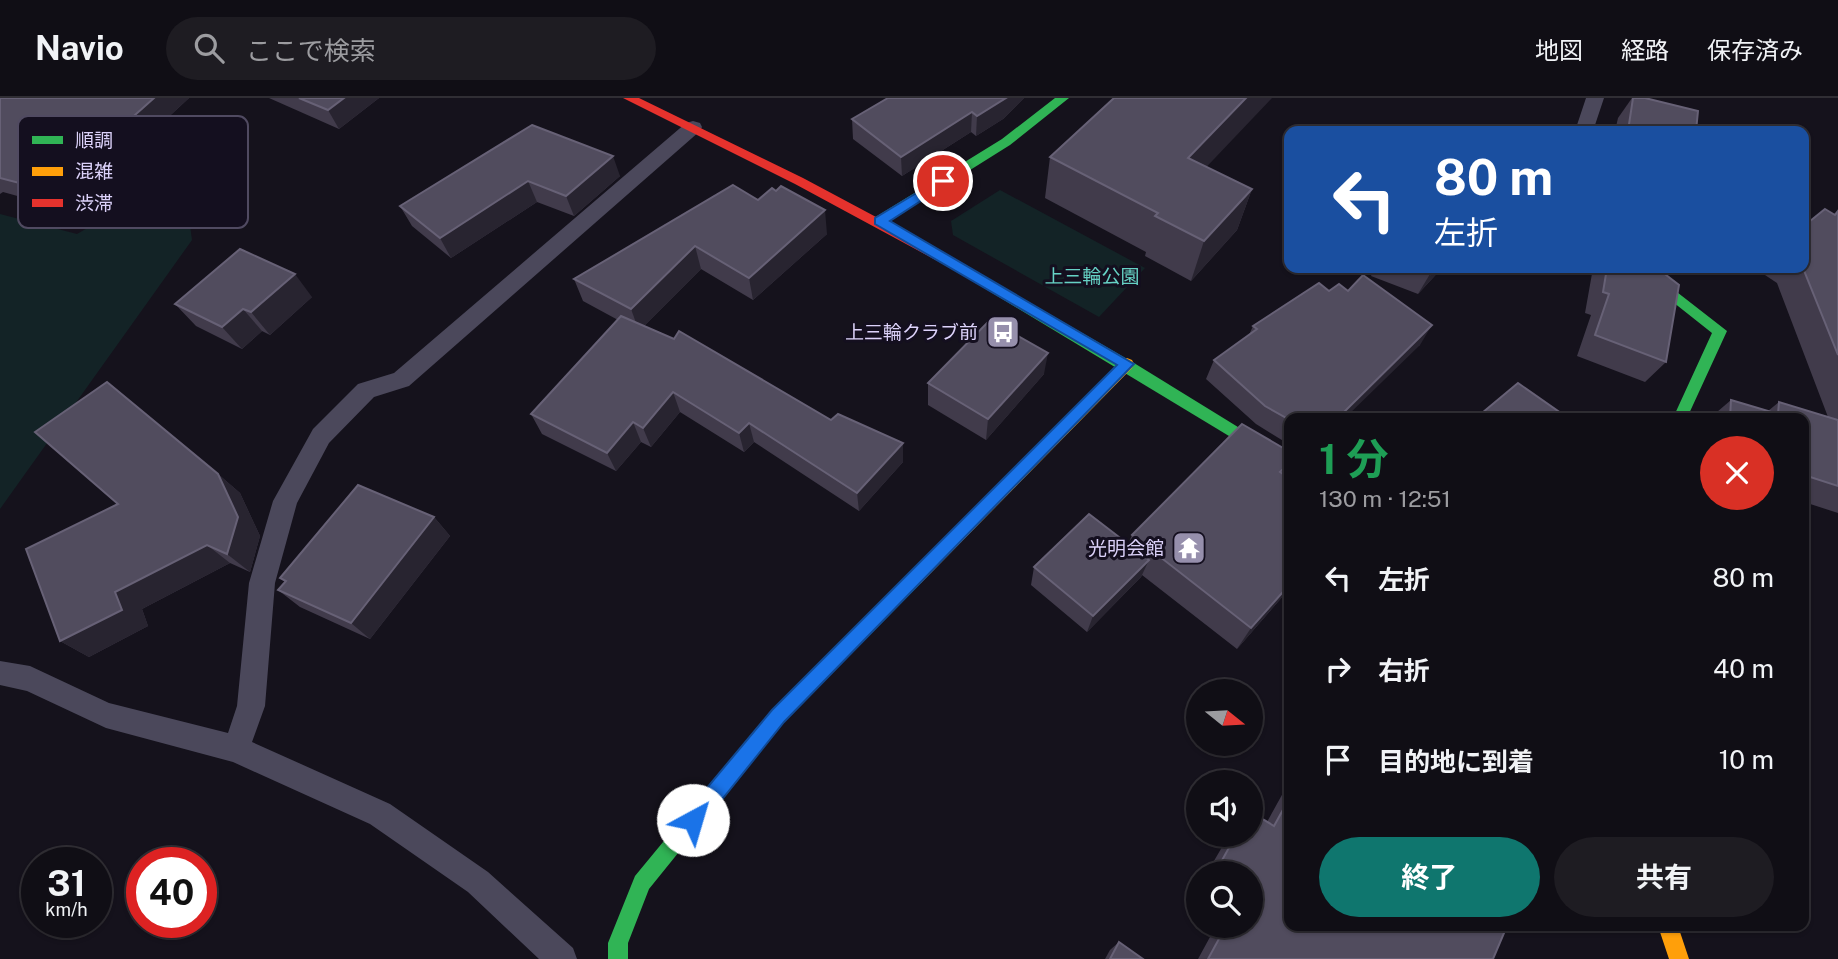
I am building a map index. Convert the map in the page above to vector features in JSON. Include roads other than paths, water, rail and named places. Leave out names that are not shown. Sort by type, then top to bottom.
[{"type":"street","points":[[629,98],[693,127],[880,221],[1127,364],[1284,463]]},
{"type":"street","points":[[880,221],[1006,142],[1062,98]]},
{"type":"street","points":[[1643,273],[1720,331],[1682,413]]},
{"type":"street","points":[[618,959],[618,943],[642,883],[778,716],[1127,364]]},
{"type":"street","points":[[1670,931],[1679,959]]},
{"type":"lane","points":[[1586,126],[1595,98]]},
{"type":"lane","points":[[236,749],[251,706],[262,583],[285,500],[321,436],[366,390],[401,380],[693,127]]},
{"type":"lane","points":[[0,673],[30,679],[106,715],[236,749],[380,814],[478,883],[562,959]]},
{"type":"place","name":"上三輪クラブ前","points":[[1003,332]]},
{"type":"place","name":"光明会館","points":[[1189,548]]},
{"type":"park label","name":"上三輪公園","points":[[1092,276]]}]
